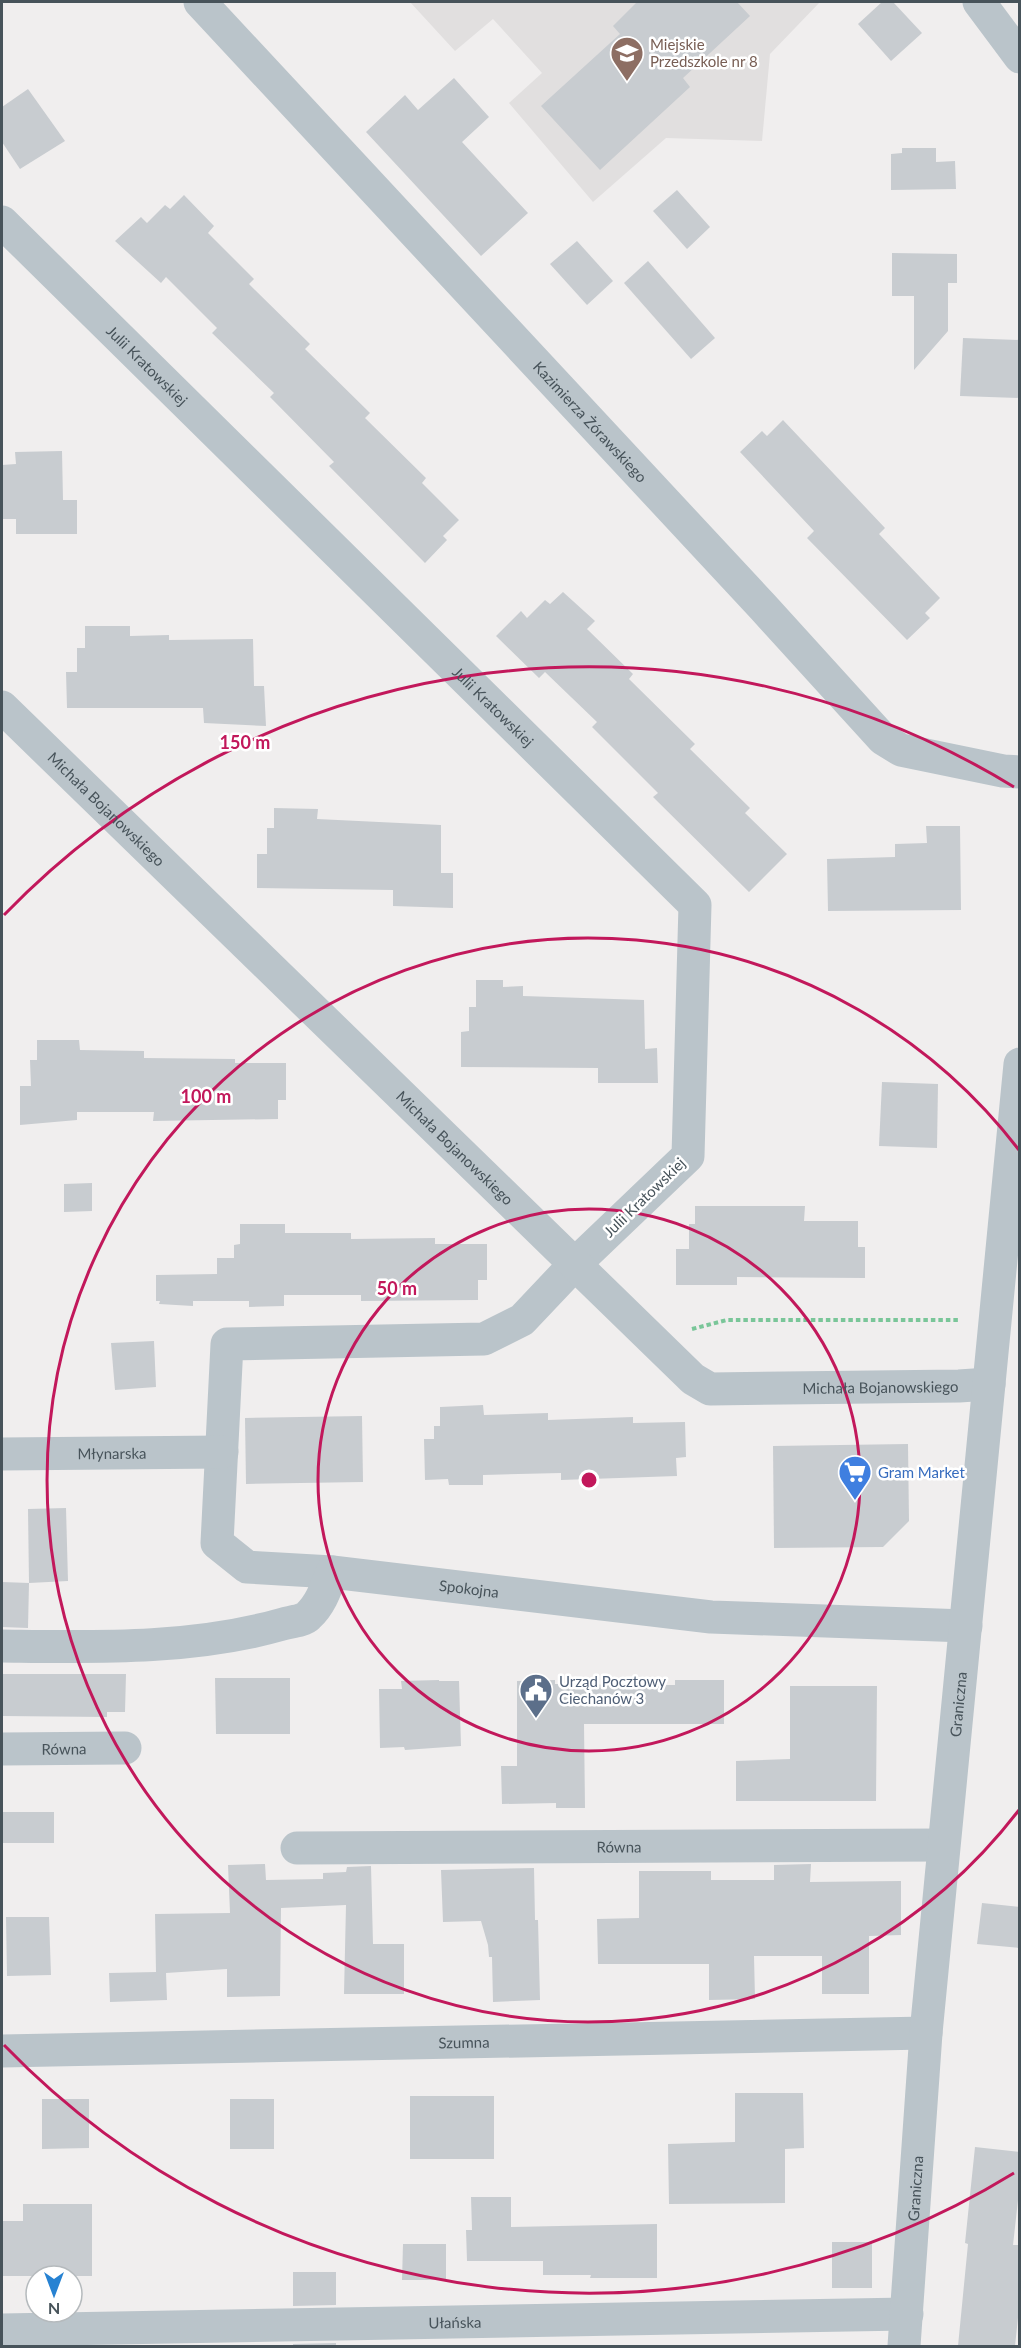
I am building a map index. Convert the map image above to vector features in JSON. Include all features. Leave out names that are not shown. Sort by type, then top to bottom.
[{"type":"street","name":"Kazimierza Żórawskiego","points":[[200,2],[763,607],[883,740],[901,750],[1004,771],[1020,772]]},
{"type":"street","points":[[979,2],[1020,57]]},
{"type":"street","name":"Julii Kratowskiej","points":[[2,222],[695,905],[688,1156],[575,1264],[522,1320],[484,1339],[227,1344],[222,1452]]},
{"type":"street","name":"Michała Bojanowskiego","points":[[2,707],[693,1379],[710,1389],[989,1384]]},
{"type":"street","name":"Graniczna","points":[[904,2346],[926,2033],[943,1845],[1020,1064]]},
{"type":"street","name":"Młynarska","points":[[2,1454],[222,1452]]},
{"type":"street","name":"Spokojna","points":[[222,1452],[218,1543],[247,1568],[332,1572],[711,1617],[966,1626]]},
{"type":"street","points":[[2,1646],[78,1647],[196,1641],[251,1633],[307,1618],[324,1596],[332,1572]]},
{"type":"street","name":"Równa","points":[[2,1749],[125,1748]]},
{"type":"street","name":"Równa","points":[[297,1848],[943,1845]]},
{"type":"street","name":"Szumna","points":[[2,2050],[926,2033]]},
{"type":"street","name":"Ułańska","points":[[2,2330],[907,2314]]},
{"type":"path","points":[[652,1340],[727,1320],[966,1320]]},
{"type":"shaded area","points":[[410,2],[820,2],[770,54],[762,141],[666,138],[593,202],[509,103],[542,73],[493,19],[455,51]]},
{"type":"building","name":"Miejskie Przedszkole nr 8","points":[[637,2],[737,2],[750,16],[683,78],[690,87],[600,170],[541,106],[620,34],[613,26]]},
{"type":"building","points":[[882,2],[893,2],[922,33],[891,61],[858,24]]},
{"type":"building","points":[[454,78],[489,117],[462,142],[528,213],[481,256],[366,132],[405,95],[418,110]]},
{"type":"building","points":[[28,89],[65,141],[20,169],[2,142],[2,107]]},
{"type":"building","points":[[902,148],[936,148],[936,162],[955,161],[956,189],[891,190],[891,154],[902,153]]},
{"type":"building","points":[[677,190],[710,227],[687,249],[653,211]]},
{"type":"building","points":[[184,195],[214,226],[208,233],[254,279],[249,284],[310,344],[305,349],[370,413],[365,418],[426,478],[422,483],[459,520],[443,536],[447,540],[425,563],[329,466],[334,462],[270,397],[274,393],[212,333],[217,328],[166,277],[161,283],[115,241],[141,217],[147,223],[165,205],[170,209]]},
{"type":"building","points":[[577,241],[613,281],[587,305],[550,264]]},
{"type":"building","points":[[892,253],[957,254],[957,283],[948,283],[948,331],[914,370],[914,296],[892,296]]},
{"type":"building","points":[[648,261],[715,338],[691,359],[624,283]]},
{"type":"building","points":[[963,338],[1020,340],[1020,398],[960,396]]},
{"type":"building","points":[[783,420],[885,528],[879,534],[940,598],[925,613],[930,618],[907,640],[807,538],[814,531],[740,452],[762,431],[767,436]]},
{"type":"building","points":[[62,451],[63,500],[77,500],[77,534],[16,534],[16,519],[2,519],[2,465],[16,464],[15,452]]},
{"type":"building","points":[[563,592],[595,621],[587,629],[633,674],[629,679],[695,744],[690,749],[750,808],[745,813],[787,854],[749,892],[653,797],[658,793],[592,727],[597,722],[545,672],[539,678],[496,636],[521,611],[527,618],[545,600],[550,604]]},
{"type":"building","points":[[85,626],[130,626],[130,636],[169,635],[169,640],[253,639],[254,686],[264,686],[266,726],[204,723],[203,708],[67,708],[66,672],[77,672],[77,648],[85,648]]},
{"type":"building","points":[[274,808],[318,809],[317,819],[441,825],[441,873],[453,873],[453,908],[393,906],[393,890],[257,888],[257,854],[267,854],[267,828],[274,828]]},
{"type":"building","points":[[926,826],[960,826],[961,910],[828,911],[827,859],[895,857],[895,844],[927,843]]},
{"type":"building","points":[[476,980],[503,980],[503,987],[523,986],[523,996],[644,1000],[645,1049],[657,1048],[658,1083],[598,1083],[598,1068],[461,1067],[461,1032],[469,1031],[469,1007],[476,1007]]},
{"type":"building","points":[[37,1040],[79,1040],[80,1050],[144,1051],[144,1058],[235,1059],[235,1063],[286,1063],[286,1100],[278,1100],[278,1119],[153,1121],[154,1112],[77,1112],[77,1120],[20,1125],[20,1086],[31,1086],[30,1060],[37,1060]]},
{"type":"building","points":[[882,1082],[938,1084],[937,1148],[879,1146]]},
{"type":"building","points":[[92,1183],[92,1211],[64,1212],[64,1184]]},
{"type":"building","points":[[695,1206],[805,1206],[804,1221],[858,1221],[858,1247],[865,1247],[865,1278],[737,1277],[737,1285],[676,1285],[676,1249],[689,1249],[689,1224],[695,1224]]},
{"type":"building","points":[[240,1224],[285,1224],[285,1233],[351,1233],[351,1239],[435,1238],[435,1244],[487,1244],[487,1280],[478,1280],[478,1300],[361,1301],[361,1295],[284,1295],[284,1306],[249,1307],[249,1301],[193,1301],[193,1306],[159,1304],[160,1301],[156,1301],[156,1275],[217,1274],[217,1258],[234,1258],[234,1245],[240,1244]]},
{"type":"building","points":[[154,1341],[156,1387],[115,1390],[111,1343]]},
{"type":"building","points":[[483,1405],[484,1415],[548,1413],[548,1420],[633,1417],[633,1423],[685,1422],[686,1457],[676,1458],[677,1476],[561,1480],[561,1473],[483,1475],[483,1485],[449,1485],[448,1479],[425,1480],[424,1439],[434,1439],[434,1426],[440,1426],[440,1407]]},
{"type":"building","points":[[362,1416],[363,1482],[246,1484],[245,1418]]},
{"type":"building","points":[[908,1444],[909,1521],[883,1547],[774,1548],[773,1446]]},
{"type":"building","points":[[66,1508],[68,1581],[29,1583],[28,1509]]},
{"type":"building","points":[[2,1582],[29,1583],[28,1628],[2,1627]]},
{"type":"building","points":[[2,1674],[126,1674],[125,1712],[107,1712],[107,1717],[2,1716]]},
{"type":"building","points":[[215,1678],[290,1678],[290,1734],[216,1734]]},
{"type":"building","points":[[555,1680],[555,1684],[675,1685],[675,1680],[724,1680],[724,1724],[584,1724],[585,1808],[556,1808],[556,1803],[502,1804],[501,1766],[517,1766],[517,1681]]},
{"type":"building","points":[[401,1681],[459,1681],[461,1746],[405,1750],[404,1747],[380,1748],[379,1689],[402,1689]]},
{"type":"building","points":[[790,1686],[877,1686],[876,1801],[736,1801],[736,1761],[790,1759]]},
{"type":"building","points":[[2,1812],[54,1812],[54,1843],[2,1843]]},
{"type":"building","points":[[265,1864],[266,1880],[323,1879],[323,1873],[346,1872],[347,1867],[371,1866],[373,1944],[404,1944],[404,1994],[344,1994],[346,1905],[281,1908],[280,1996],[227,1997],[227,1969],[166,1973],[167,2000],[110,2002],[109,1973],[156,1972],[155,1914],[230,1913],[228,1865]]},
{"type":"building","points":[[811,1864],[810,1882],[901,1881],[901,1935],[869,1936],[869,1994],[822,1994],[822,1956],[754,1956],[755,1999],[709,2000],[709,1964],[598,1964],[597,1919],[639,1918],[639,1871],[711,1871],[711,1880],[774,1880],[774,1865]]},
{"type":"building","points":[[534,1868],[540,2000],[493,2002],[492,1957],[489,1957],[481,1921],[443,1922],[441,1870]]},
{"type":"building","points":[[982,1903],[1020,1907],[1020,1948],[977,1944]]},
{"type":"building","points":[[6,1917],[49,1917],[51,1975],[7,1976]]},
{"type":"building","points":[[735,2093],[803,2093],[804,2148],[785,2149],[785,2203],[669,2204],[668,2144],[735,2142]]},
{"type":"building","points":[[410,2096],[494,2096],[494,2159],[410,2159]]},
{"type":"building","points":[[42,2099],[89,2099],[89,2148],[42,2149]]},
{"type":"building","points":[[230,2099],[274,2099],[274,2149],[230,2149]]},
{"type":"building","points":[[975,2147],[1020,2152],[1020,2182],[1013,2245],[1020,2245],[1020,2299],[1015,2346],[958,2346]]},
{"type":"building","points":[[471,2197],[511,2197],[511,2227],[657,2224],[657,2278],[543,2275],[543,2261],[467,2261],[466,2230],[472,2230]]},
{"type":"building","points":[[23,2204],[92,2204],[92,2276],[84,2276],[84,2264],[24,2264],[24,2276],[2,2276],[2,2221],[23,2221]]},
{"type":"building","points":[[832,2242],[872,2242],[872,2288],[832,2288]]},
{"type":"building","points":[[403,2244],[446,2244],[446,2280],[402,2280]]},
{"type":"building","points":[[293,2272],[336,2272],[336,2305],[293,2306]]},
{"type":"building","points":[[336,2343],[336,2346],[293,2346],[293,2344]]},
{"type":"place","name":"Miejskie Przedszkole nr 8","points":[[627,82]]},
{"type":"place","name":"Gram Market","points":[[855,1501]]},
{"type":"place","name":"Urząd Pocztowy Ciechanów 3","points":[[536,1719]]}]
